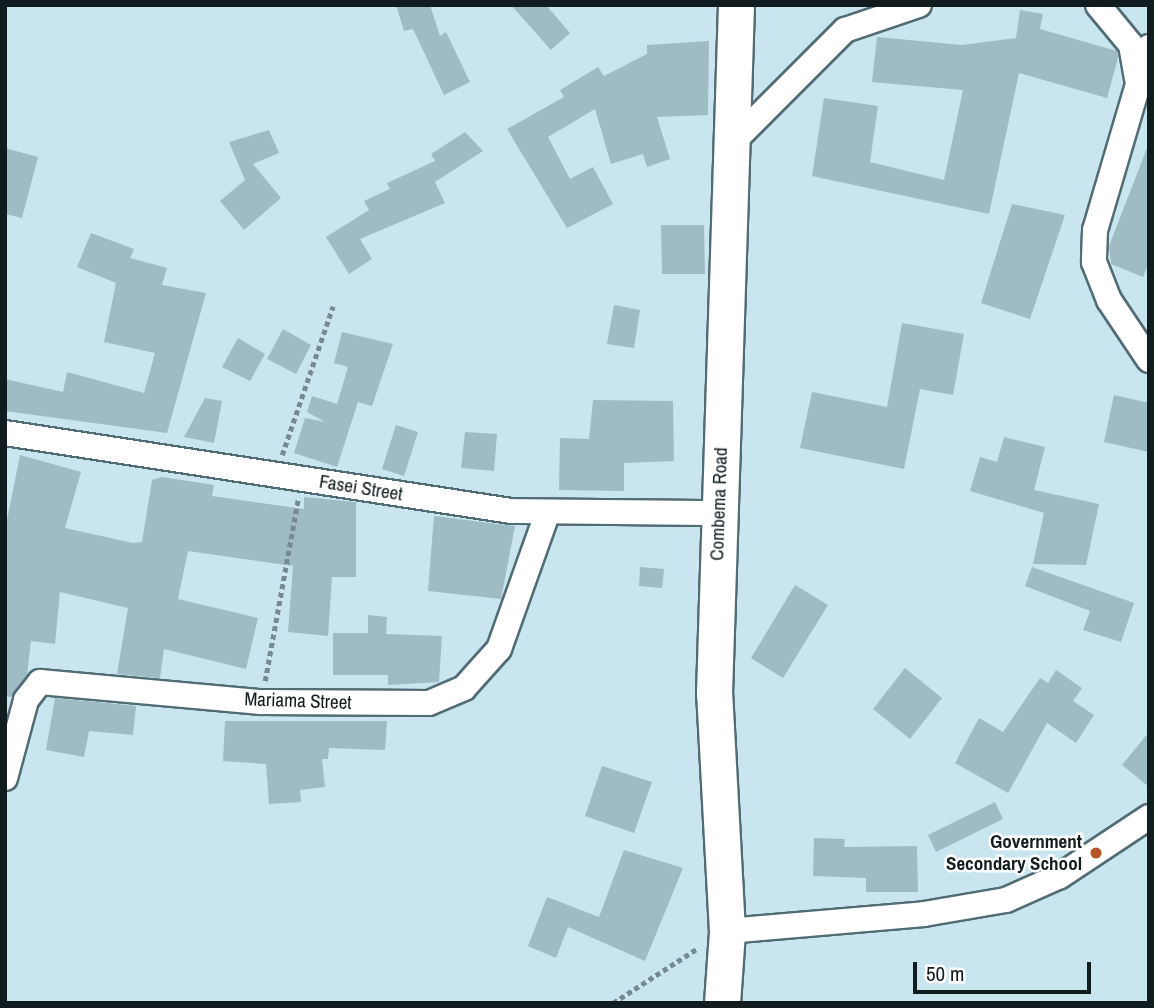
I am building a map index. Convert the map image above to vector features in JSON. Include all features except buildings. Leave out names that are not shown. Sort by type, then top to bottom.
[{"type":"street","name":"Combema Road","points":[[722,1003],[727,931],[716,821],[718,513],[737,138],[736,5]]},
{"type":"street","points":[[737,138],[845,30],[885,11],[919,5]]},
{"type":"street","points":[[1098,5],[1131,45],[1138,83]]},
{"type":"street","points":[[1149,47],[1095,230],[1094,262],[1109,300],[1149,360]]},
{"type":"street","name":"Fasei Street","points":[[5,433],[547,514],[718,513]]},
{"type":"street","name":"Mariama Street","points":[[5,778],[26,700],[40,682],[261,702],[429,703],[464,688],[499,649],[547,514]]},
{"type":"street","points":[[727,931],[924,915],[1006,900],[1060,876],[1149,817]]},
{"type":"path","points":[[275,475],[333,306]]},
{"type":"path","points":[[261,702],[302,479]]},
{"type":"path","points":[[614,1003],[727,931]]},
{"type":"place","name":"Government Secondary School","points":[[1096,853]]}]
